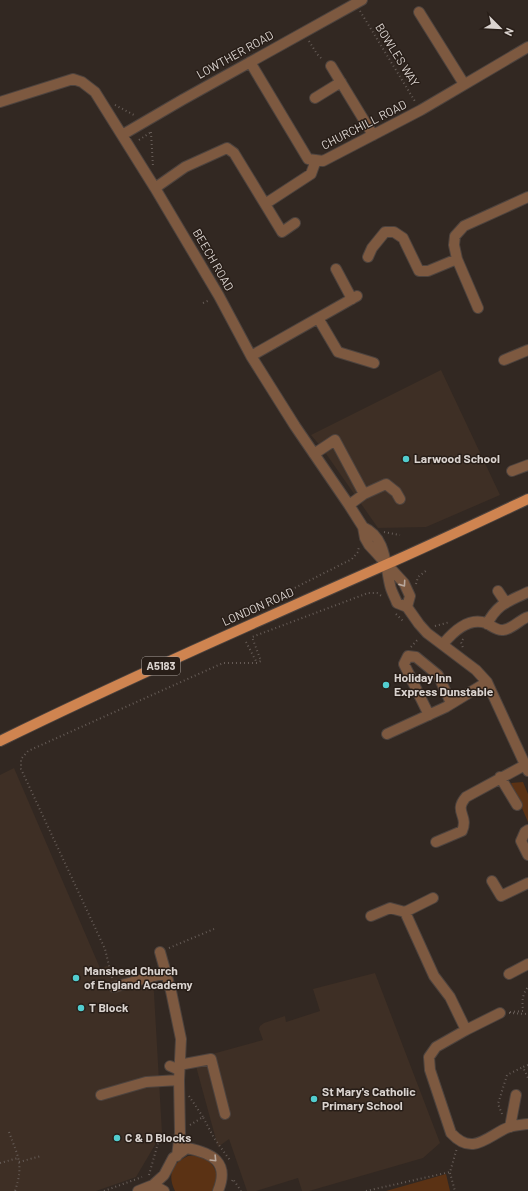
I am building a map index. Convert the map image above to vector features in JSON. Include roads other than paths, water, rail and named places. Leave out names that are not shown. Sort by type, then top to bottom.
[{"type":"main road","name":"LONDON ROAD","points":[[0,741],[85,700],[322,592],[386,565],[528,499]]},
{"type":"street","name":"LOWTHER ROAD","points":[[122,135],[250,62],[360,5]]},
{"type":"street","points":[[419,12],[464,84]]},
{"type":"street","name":"CHURCHILL ROAD","points":[[250,62],[308,159],[323,161],[420,110],[528,46]]},
{"type":"street","points":[[331,66],[373,135]]},
{"type":"street","name":"BEECH ROAD","points":[[0,102],[73,79],[82,82],[95,92],[155,188],[219,296],[251,356],[295,426],[349,504],[363,527],[365,538],[369,545],[404,583],[410,596],[407,607]]},
{"type":"street","points":[[315,98],[341,82]]},
{"type":"street","points":[[155,188],[186,167],[227,148],[234,153],[282,232],[295,223]]},
{"type":"street","points":[[265,204],[311,174],[316,160]]},
{"type":"street","points":[[478,308],[457,259],[454,245],[455,236],[464,226],[528,197]]},
{"type":"street","points":[[368,257],[372,248],[385,232],[394,232],[404,238],[419,272],[428,271],[457,259]]},
{"type":"street","points":[[251,356],[355,297],[336,269]]},
{"type":"street","points":[[318,318],[338,352],[374,363]]},
{"type":"street","points":[[504,360],[528,350]]},
{"type":"street","points":[[314,454],[335,440],[364,494]]},
{"type":"street","points":[[512,472],[528,465]]},
{"type":"street","points":[[349,504],[364,494],[386,484],[396,492],[400,499]]},
{"type":"street","points":[[386,565],[390,588],[397,603],[407,607],[423,628],[476,670],[487,682],[527,768],[500,777],[466,797],[462,801],[460,808],[465,826],[462,831],[436,842]]},
{"type":"street","points":[[498,591],[506,603]]},
{"type":"street","points":[[487,624],[495,610],[528,592]]},
{"type":"street","points":[[444,644],[457,630],[468,624],[478,622],[487,624],[499,630],[503,630],[528,617]]},
{"type":"street","points":[[429,714],[404,664],[408,656],[416,657],[438,675],[451,703]]},
{"type":"street","points":[[386,734],[451,703],[487,682]]},
{"type":"street","points":[[500,777],[517,805]]},
{"type":"street","points":[[528,830],[525,832],[521,841],[528,855]]},
{"type":"street","points":[[492,881],[501,896],[528,883]]},
{"type":"street","points":[[371,916],[390,908],[405,912],[433,898]]},
{"type":"street","points":[[405,912],[434,976],[450,998],[466,1030]]},
{"type":"street","points":[[160,952],[171,991],[181,1039],[177,1070],[180,1133],[177,1156]]},
{"type":"street","points":[[509,974],[528,964]]},
{"type":"street","points":[[114,987],[166,973]]},
{"type":"street","points":[[500,1013],[436,1047],[429,1058],[430,1070],[451,1134],[459,1142],[477,1145],[510,1127],[528,1124]]},
{"type":"street","points":[[101,1095],[146,1082],[211,1059],[225,1114]]},
{"type":"street","points":[[510,1127],[516,1095]]},
{"type":"street","points":[[180,1133],[193,1149]]},
{"type":"street","points":[[138,1191],[154,1185],[164,1175],[173,1158],[187,1148],[202,1151],[214,1157],[222,1169],[222,1183],[218,1191]]},
{"type":"street","points":[[154,1185],[164,1191]]},
{"type":"place","name":"Larwood School","points":[[406,459]]},
{"type":"place","name":"Holiday Inn Express Dunstable","points":[[386,685]]},
{"type":"place","name":"Manshead Church of England Academy","points":[[76,978]]},
{"type":"place","name":"T Block","points":[[81,1008]]},
{"type":"place","name":"St Mary's Catholic Primary School","points":[[314,1099]]},
{"type":"place","name":"C & D Blocks","points":[[117,1138]]}]
